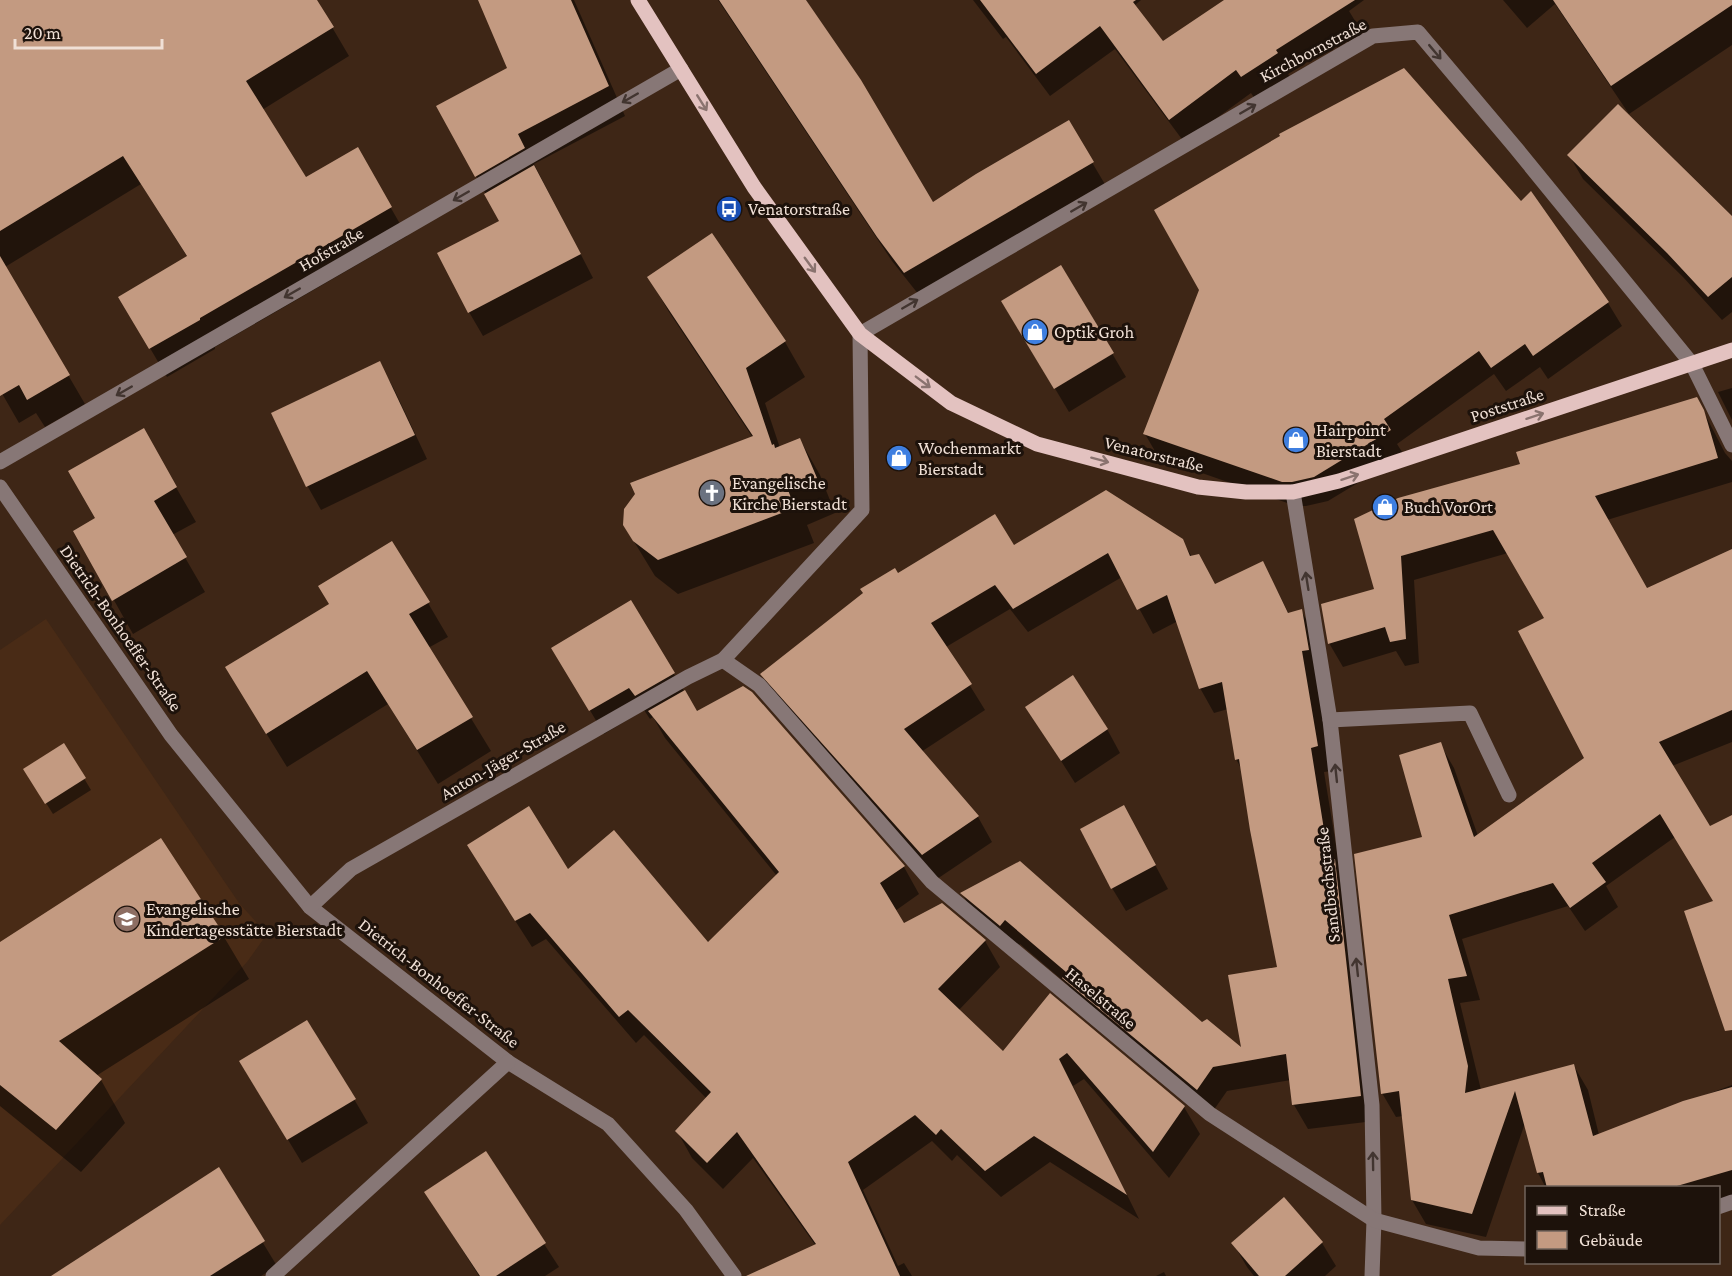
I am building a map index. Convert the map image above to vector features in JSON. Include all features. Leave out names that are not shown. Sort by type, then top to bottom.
[{"type":"main road","name":"Venatorstraße","points":[[638,0],[754,187],[860,334],[951,403],[1037,444],[1198,487],[1246,492],[1293,492]]},
{"type":"main road","name":"Poststraße","points":[[1293,492],[1339,481],[1732,350]]},
{"type":"street","name":"Kirchbornstraße","points":[[860,334],[1373,36],[1418,32],[1692,364]]},
{"type":"street","name":"Hofstraße","points":[[0,462],[681,69]]},
{"type":"street","points":[[723,660],[862,510],[860,334]]},
{"type":"street","points":[[1692,364],[1732,446]]},
{"type":"street","name":"Dietrich-Bonhoeffer-Straße","points":[[0,488],[171,735],[310,907],[508,1062],[608,1124],[686,1210],[734,1276]]},
{"type":"street","name":"Sandbachstraße","points":[[1293,492],[1330,720],[1372,1105],[1374,1220],[1372,1276]]},
{"type":"street","name":"Anton-Jäger-Straße","points":[[310,907],[351,869],[688,677],[723,660]]},
{"type":"street","name":"Haselstraße","points":[[723,660],[759,685],[932,882],[1210,1114],[1374,1220],[1479,1248],[1525,1249]]},
{"type":"street","points":[[1330,720],[1470,713],[1509,795]]},
{"type":"street","points":[[273,1276],[508,1062]]},
{"type":"shaded area","name":"Evangelische Kindertagesstätte Bierstadt","points":[[46,619],[239,903],[267,934],[247,962],[0,1225],[0,650]]},
{"type":"building","points":[[0,0],[317,0],[334,27],[246,81],[306,177],[358,147],[392,207],[149,349],[118,297],[187,256],[123,156],[0,231]]},
{"type":"building","points":[[478,0],[571,0],[609,86],[518,134],[525,148],[475,177],[436,106],[507,68]]},
{"type":"building","points":[[719,0],[806,0],[861,80],[933,202],[1069,120],[1094,162],[904,273],[877,237]]},
{"type":"building","points":[[980,0],[1136,0],[1133,2],[1163,41],[1224,0],[1355,0],[1276,50],[1278,53],[1241,77],[1236,70],[1169,120],[1100,26],[1036,74]]},
{"type":"building","points":[[1553,0],[1732,0],[1732,5],[1611,86]]},
{"type":"building","points":[[1404,68],[1521,201],[1531,191],[1609,302],[1533,356],[1525,344],[1491,368],[1479,351],[1384,419],[1391,430],[1314,477],[1282,482],[1143,434],[1199,290],[1154,210],[1280,136],[1279,134]]},
{"type":"building","points":[[1618,104],[1732,216],[1732,277],[1708,297],[1667,253],[1567,155]]},
{"type":"building","points":[[534,165],[581,254],[468,313],[437,253],[499,221],[484,194]]},
{"type":"building","points":[[712,233],[786,341],[746,368],[772,445],[774,444],[775,448],[800,438],[817,478],[788,490],[795,508],[658,560],[633,541],[623,525],[624,509],[635,494],[630,483],[753,436],[647,277]]},
{"type":"building","points":[[0,256],[70,375],[27,400],[19,385],[0,396]]},
{"type":"building","points":[[1061,265],[1114,353],[1054,389],[1001,301]]},
{"type":"building","points":[[380,361],[415,435],[306,487],[271,413]]},
{"type":"building","points":[[1697,397],[1704,410],[1718,458],[1595,496],[1647,588],[1732,549],[1732,710],[1659,742],[1710,826],[1732,815],[1732,1030],[1725,1031],[1684,911],[1713,901],[1660,814],[1592,863],[1606,882],[1570,908],[1553,883],[1449,915],[1467,976],[1448,979],[1468,1066],[1465,1093],[1574,1064],[1593,1136],[1683,1101],[1732,1087],[1732,1170],[1677,1186],[1546,1186],[1543,1172],[1537,1173],[1515,1091],[1472,1214],[1411,1200],[1399,1091],[1381,1094],[1354,854],[1422,837],[1399,755],[1441,742],[1474,837],[1584,758],[1518,631],[1544,618],[1493,530],[1401,556],[1406,639],[1390,642],[1385,627],[1328,644],[1321,604],[1374,589],[1354,519],[1398,498],[1520,464],[1516,452]]},
{"type":"building","points":[[144,428],[177,487],[154,501],[187,557],[112,601],[73,531],[95,518],[68,471]]},
{"type":"building","points":[[1106,490],[1183,539],[1190,556],[1199,554],[1215,584],[1263,561],[1288,613],[1302,609],[1309,650],[1302,651],[1318,746],[1311,748],[1329,861],[1335,859],[1361,1096],[1292,1105],[1286,1054],[1213,1067],[1197,1090],[1062,978],[1066,972],[1005,920],[1000,926],[960,893],[1020,861],[1202,1022],[1207,1019],[1241,1047],[1228,975],[1277,967],[1250,830],[1239,759],[1235,760],[1222,682],[1199,689],[1167,595],[1137,610],[1108,553],[1013,609],[995,585],[931,623],[972,684],[904,729],[979,816],[922,855],[760,674],[863,593],[860,589],[895,568],[898,573],[995,514],[1014,545]]},
{"type":"building","points":[[392,541],[430,602],[409,614],[473,717],[417,750],[367,671],[266,734],[225,667],[329,604],[318,586]]},
{"type":"building","points":[[631,600],[675,673],[635,696],[629,688],[589,711],[551,648]]},
{"type":"building","points":[[1073,675],[1108,729],[1061,761],[1025,707]]},
{"type":"building","points":[[743,686],[752,692],[905,866],[880,883],[904,923],[942,903],[986,940],[938,989],[1003,1051],[1050,993],[1185,1106],[1153,1152],[1067,1053],[1059,1059],[1127,1195],[1034,1136],[985,1171],[941,1129],[936,1135],[915,1115],[848,1162],[900,1276],[746,1276],[816,1244],[737,1132],[707,1163],[675,1131],[711,1092],[628,1010],[619,1017],[530,913],[515,921],[467,845],[529,806],[568,869],[614,830],[708,942],[779,872],[648,711],[685,690],[697,711]]},
{"type":"building","points":[[64,743],[86,778],[45,804],[23,769]]},
{"type":"building","points":[[1124,805],[1156,865],[1111,889],[1080,829]]},
{"type":"building","points":[[161,838],[225,936],[59,1041],[102,1079],[56,1130],[0,1085],[0,942]]},
{"type":"building","points":[[307,1020],[356,1099],[287,1140],[239,1061]]},
{"type":"building","points":[[486,1151],[546,1243],[496,1276],[480,1276],[424,1192]]},
{"type":"building","points":[[219,1167],[265,1241],[210,1276],[51,1276]]},
{"type":"building","points":[[1284,1197],[1323,1242],[1285,1276],[1259,1276],[1231,1243]]},
{"type":"place","name":"Venatorstraße","points":[[729,209]]},
{"type":"place","name":"Optik Groh","points":[[1035,332]]},
{"type":"place","name":"Hairpoint Bierstadt","points":[[1296,440]]},
{"type":"place","name":"Wochenmarkt Bierstadt","points":[[899,458]]},
{"type":"place","name":"Evangelische Kirche Bierstadt","points":[[712,493]]},
{"type":"place","name":"Buch VorOrt","points":[[1385,507]]},
{"type":"place","name":"Evangelische Kindertagesstätte Bierstadt","points":[[127,919]]}]
